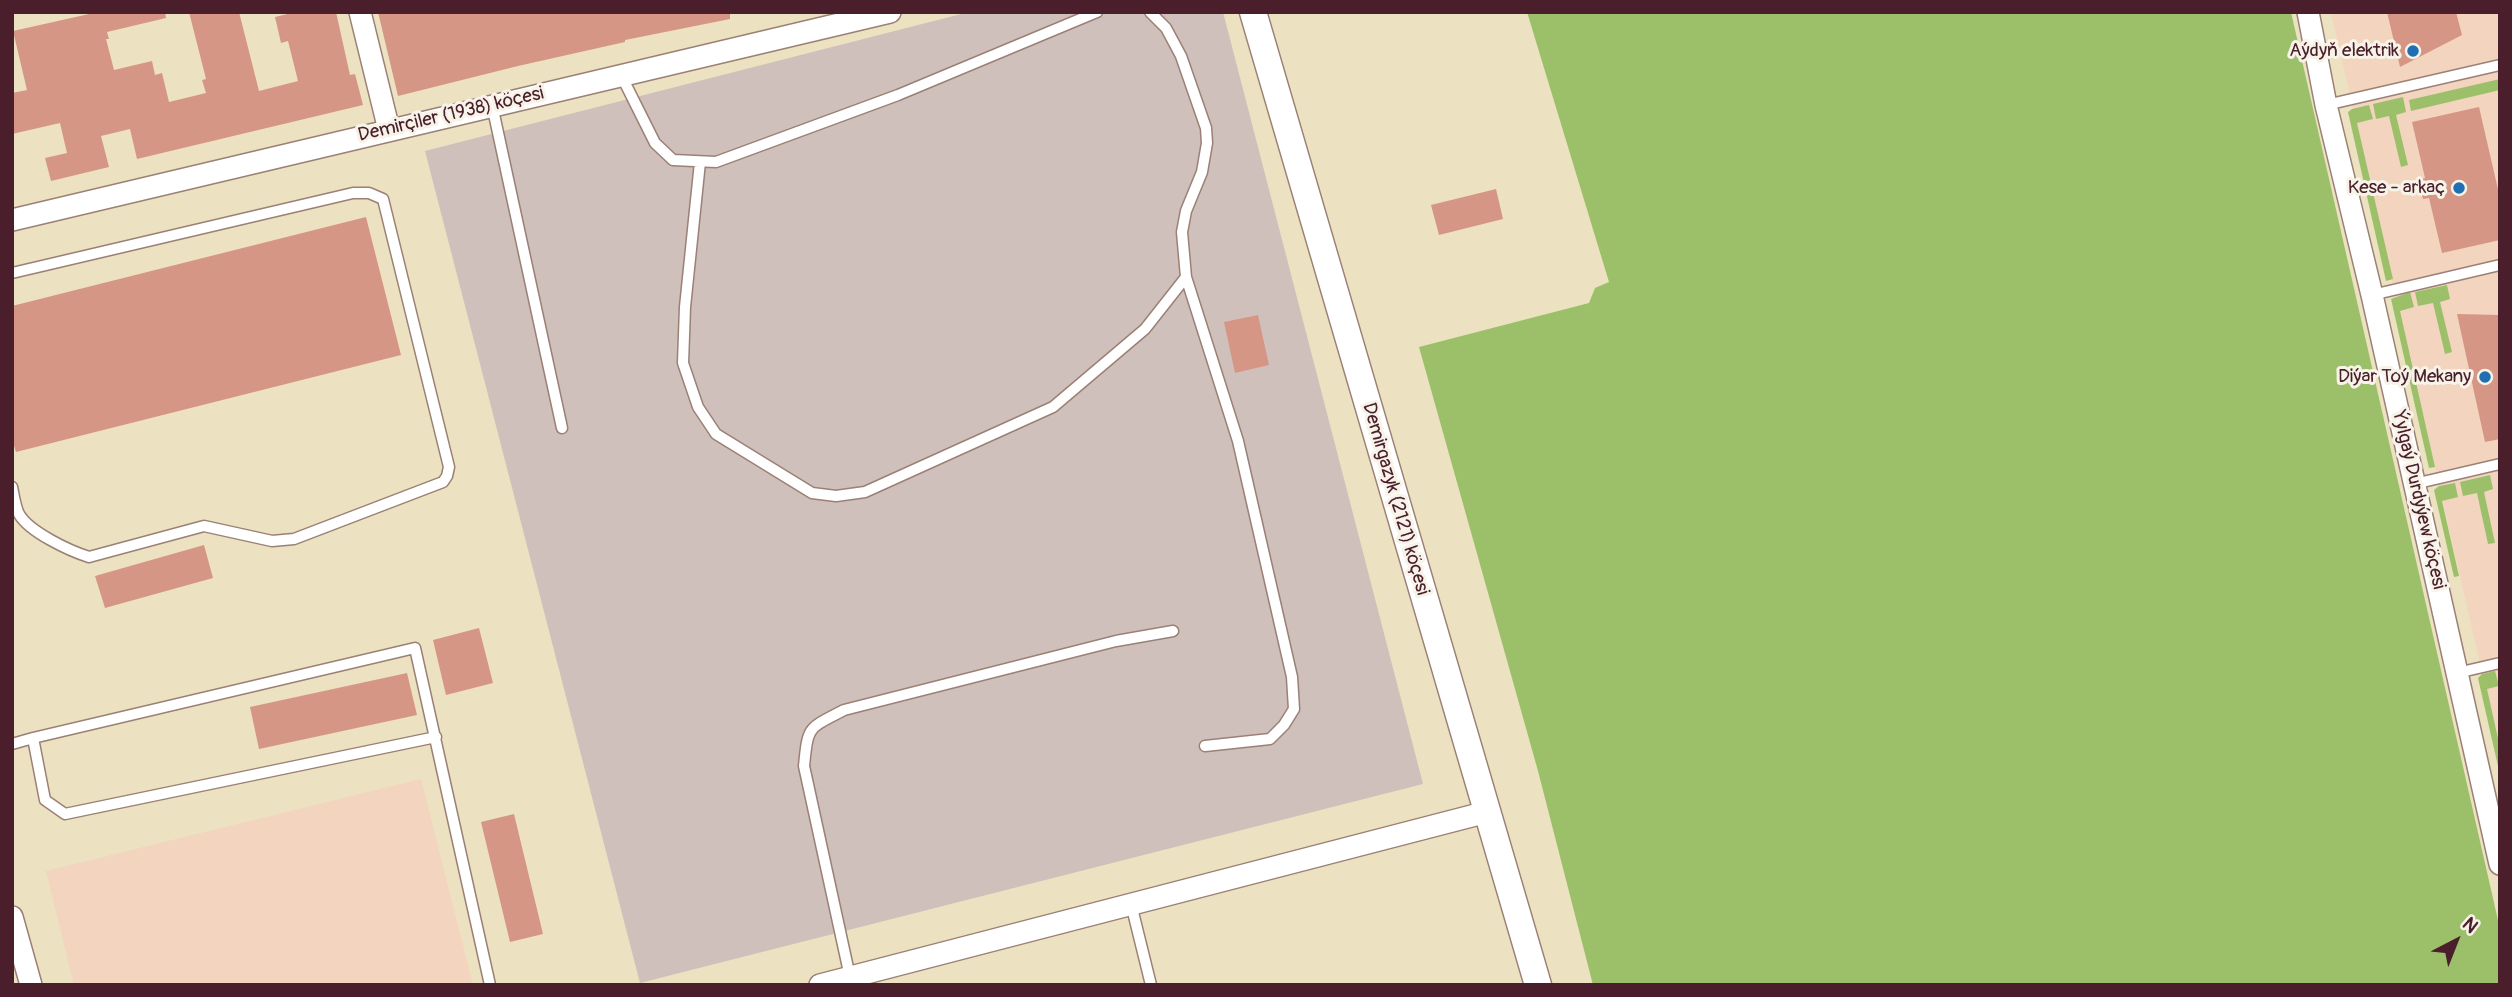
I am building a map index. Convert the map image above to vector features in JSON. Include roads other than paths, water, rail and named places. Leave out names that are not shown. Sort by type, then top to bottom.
[{"type":"street","points":[[360,12],[388,130]]},
{"type":"street","name":"Demirçiler (1938) köçesi","points":[[12,220],[890,12]]},
{"type":"street","name":"Demirgazyk (2121) köçesi","points":[[1252,12],[1538,985]]},
{"type":"street","name":"Ýylgaý Durdyýew köçesi","points":[[2308,12],[2326,105],[2372,295],[2499,861]]},
{"type":"street","points":[[833,982],[1487,812]]},
{"type":"street","points":[[12,917],[31,985]]},
{"type":"lane","points":[[621,75],[655,142],[673,160],[716,162],[898,94],[1097,12]]},
{"type":"lane","points":[[1150,12],[1166,29],[1181,56],[1206,128],[1207,142],[1202,172],[1186,211],[1182,232],[1186,277],[1238,441],[1292,677],[1294,709],[1270,738],[1205,746]]},
{"type":"lane","points":[[2326,105],[2500,65]]},
{"type":"lane","points":[[492,105],[562,428]]},
{"type":"lane","points":[[700,162],[685,307],[684,363],[698,407],[716,434],[811,493],[836,496],[865,492],[1053,407],[1145,329],[1186,277]]},
{"type":"lane","points":[[12,273],[353,193],[369,193],[383,199],[449,467],[443,482],[294,539],[272,541],[204,526],[89,557],[75,552],[24,521],[18,512],[12,487]]},
{"type":"lane","points":[[2372,295],[2500,265]]},
{"type":"lane","points":[[2414,484],[2500,464]]},
{"type":"lane","points":[[833,982],[804,766],[807,735],[816,725],[844,710],[1116,641],[1173,631]]},
{"type":"lane","points":[[12,744],[415,648],[490,985]]},
{"type":"lane","points":[[2457,673],[2500,663]]},
{"type":"lane","points":[[33,738],[45,800],[65,814],[436,737]]},
{"type":"lane","points":[[1131,904],[1151,985]]},
{"type":"place","name":"Aýdyň elektrik","points":[[2413,51]]},
{"type":"place","name":"Kese - arkaç","points":[[2459,188]]},
{"type":"place","name":"Diýar Toý Mekany","points":[[2485,377]]}]
